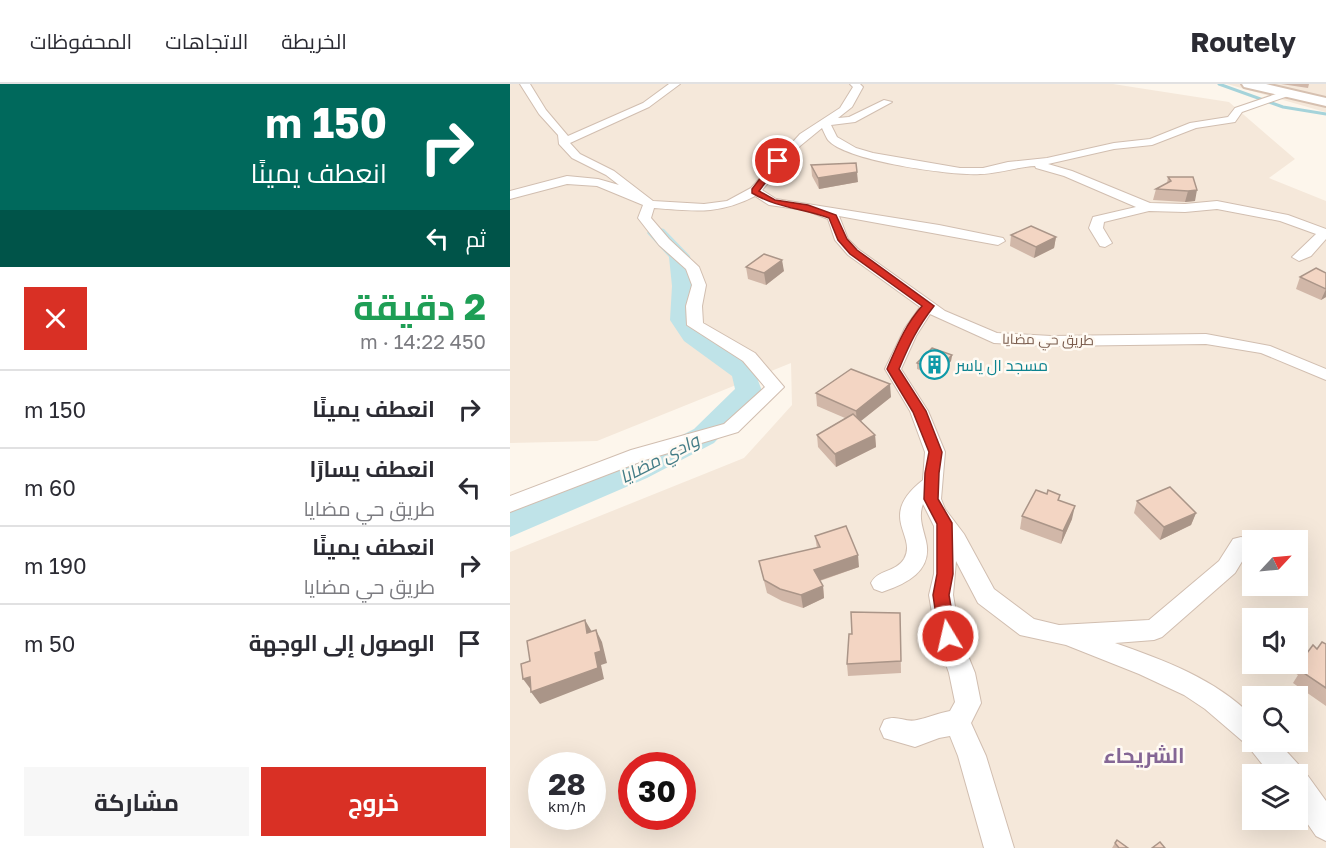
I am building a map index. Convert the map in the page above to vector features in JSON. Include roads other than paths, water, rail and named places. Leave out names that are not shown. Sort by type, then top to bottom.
[{"type":"main road","points":[[1249,84],[1280,96],[1326,102]]},
{"type":"street","points":[[525,84],[543,112],[563,134],[563,142],[576,156],[610,173],[650,204]]},
{"type":"street","points":[[563,142],[646,105],[675,84]]},
{"type":"street","points":[[730,204],[754,191],[778,161],[813,129],[838,117],[849,107],[858,87],[855,84]]},
{"type":"street","points":[[833,139],[852,150],[871,156],[960,171],[983,171],[1114,146],[1152,142],[1194,125],[1231,120],[1236,116],[1238,110],[1280,96]]},
{"type":"street","points":[[825,123],[851,120],[887,102]]},
{"type":"street","points":[[825,123],[840,154]]},
{"type":"street","points":[[1023,164],[1061,170],[1149,207]]},
{"type":"street","points":[[510,195],[567,180],[598,183],[618,189],[650,204],[704,208],[730,204],[780,204]]},
{"type":"street","name":"طريق حي مضايا","points":[[754,191],[773,202],[808,207],[833,217],[842,240],[853,252],[929,306],[972,330],[994,338],[1051,341],[1206,339],[1264,349],[1324,371]]},
{"type":"street","points":[[510,504],[638,455],[731,428],[775,387],[749,357],[695,325],[694,306],[699,285],[692,267],[664,242],[644,218],[650,204]]},
{"type":"street","points":[[1105,243],[1096,228],[1098,220],[1149,207],[1185,208],[1217,205],[1284,218],[1324,232],[1306,253],[1299,256]]},
{"type":"street","points":[[808,207],[998,241]]},
{"type":"street","points":[[929,306],[917,319],[907,336],[893,369],[919,411],[936,452],[931,484],[931,499],[936,512],[945,523],[986,596],[1028,628],[1059,634],[1173,675],[1211,696],[1242,725]]},
{"type":"street","points":[[882,583],[909,570],[917,552],[908,519],[910,507],[919,492],[931,484]]},
{"type":"street","points":[[945,523],[945,574],[941,595],[948,636],[962,673],[968,703],[957,723]]},
{"type":"street","points":[[1059,634],[1119,634],[1154,630],[1187,604],[1227,567],[1240,545]]},
{"type":"street","points":[[893,729],[915,734],[939,725],[957,723]]},
{"type":"street","points":[[957,723],[972,756],[999,848]]},
{"type":"street","points":[[1269,752],[1279,764]]},
{"type":"street","points":[[1308,800],[1326,826]]},
{"type":"waterway","points":[[1219,84],[1283,107],[1326,114]]},
{"type":"waterway","name":"وادي مضايا","points":[[510,525],[636,471],[704,436],[749,391],[744,373],[693,336],[682,320],[683,286],[679,256],[657,233]]},
{"type":"place","name":"مسجد ال ياسر","points":[[935,365]]},
{"type":"district","name":"الشريحاء","points":[[1144,755]]}]
